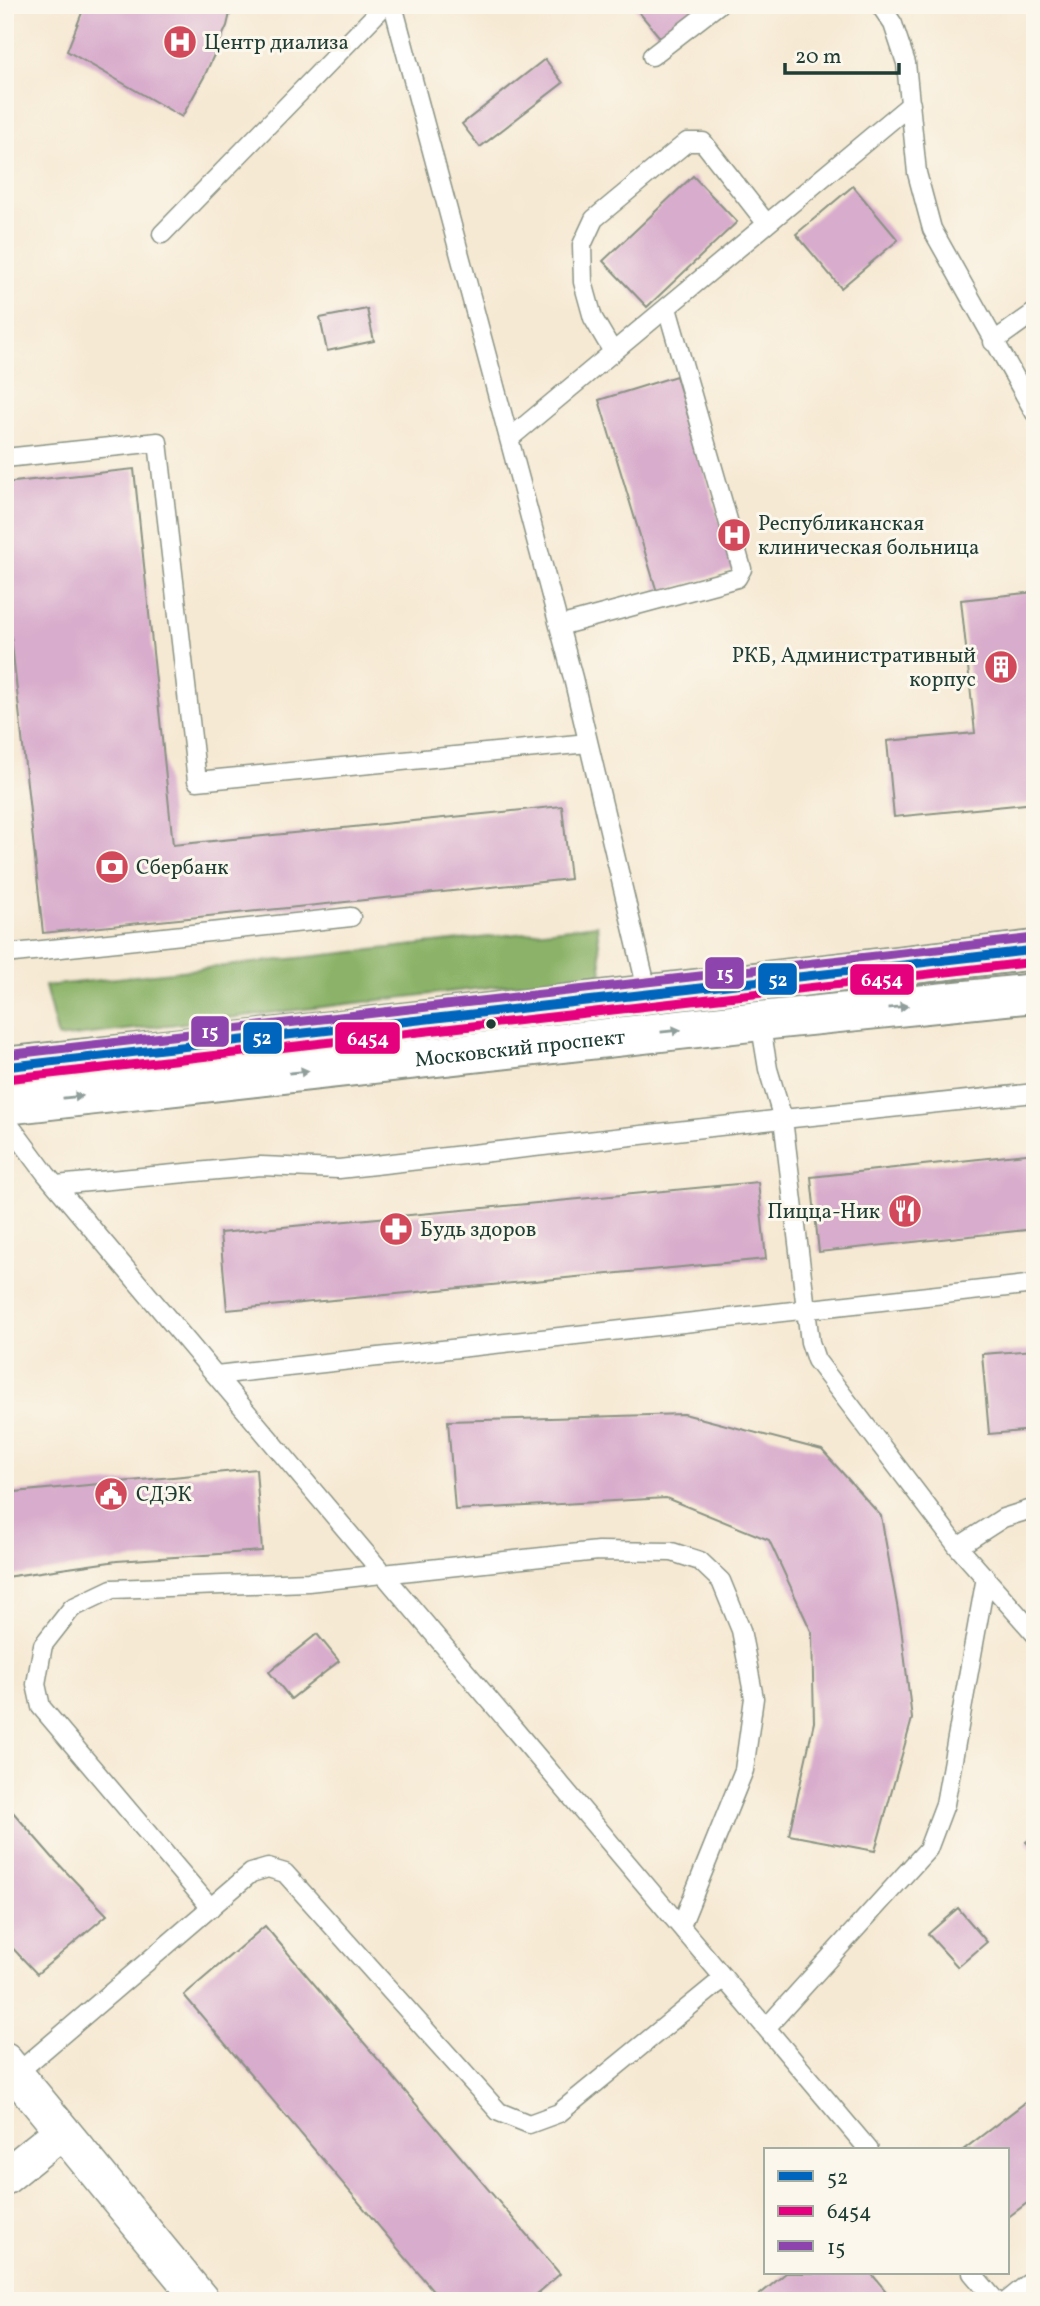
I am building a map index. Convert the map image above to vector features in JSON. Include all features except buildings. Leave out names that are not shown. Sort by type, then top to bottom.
[{"type":"main road","name":"Московский проспект","points":[[5,1067],[1035,950]]},
{"type":"main road","name":"Московский проспект","points":[[5,1105],[1035,993]]},
{"type":"street","points":[[11,2068],[202,2301]]},
{"type":"street","points":[[5,2177],[62,2131]]},
{"type":"lane","points":[[162,234],[385,5]]},
{"type":"lane","points":[[393,5],[559,626],[648,994]]},
{"type":"lane","points":[[652,56],[718,5]]},
{"type":"lane","points":[[880,5],[893,24],[906,63],[917,173],[932,229],[1035,414]]},
{"type":"lane","points":[[510,438],[911,104]]},
{"type":"lane","points":[[614,352],[593,318],[583,282],[582,245],[594,219],[687,142],[703,142],[767,224]]},
{"type":"lane","points":[[559,626],[737,578],[742,569],[667,307]]},
{"type":"lane","points":[[993,342],[1035,312]]},
{"type":"lane","points":[[5,458],[158,442],[198,781],[588,743]]},
{"type":"lane","points":[[5,954],[351,917]]},
{"type":"lane","points":[[760,1021],[768,1069],[783,1119],[810,1342],[816,1360],[958,1548],[1035,1634]]},
{"type":"lane","points":[[56,1185],[261,1166],[339,1169],[1035,1093]]},
{"type":"lane","points":[[5,1119],[56,1185],[867,2148]]},
{"type":"lane","points":[[216,1375],[1035,1284]]},
{"type":"lane","points":[[958,1548],[1003,1518],[1035,1508]]},
{"type":"lane","points":[[211,1908],[41,1707],[36,1684],[43,1645],[72,1608],[112,1589],[308,1582],[598,1552],[672,1552],[700,1561],[721,1581],[741,1630],[754,1698],[744,1770],[681,1926]]},
{"type":"lane","points":[[766,2028],[928,1849],[944,1804],[986,1577]]},
{"type":"lane","points":[[11,2068],[251,1873],[268,1868],[285,1874],[499,2112],[530,2124],[559,2113],[724,1978]]},
{"type":"lane","points":[[973,2274],[996,2301]]},
{"type":"lane","points":[[1007,2301],[1035,2277]]},
{"type":"green space","points":[[597,925],[602,974],[58,1038],[45,986]]},
{"type":"transit line","name":"15","points":[[5,1055],[1034,938]]},
{"type":"transit line","name":"52","points":[[5,1067],[1035,950]]},
{"type":"transit line","name":"6454","points":[[6,1079],[1035,962]]},
{"type":"place","name":"Центр диализа","points":[[180,42]]},
{"type":"place","name":"Республиканская клиническая больница","points":[[734,535]]},
{"type":"place","name":"РКБ, Административный корпус","points":[[1001,667]]},
{"type":"place","name":"Сбербанк","points":[[112,867]]},
{"type":"place","name":"Пицца-Ник","points":[[905,1211]]},
{"type":"place","name":"Будь здоров","points":[[396,1229]]},
{"type":"place","name":"СДЭК","points":[[111,1494]]}]
